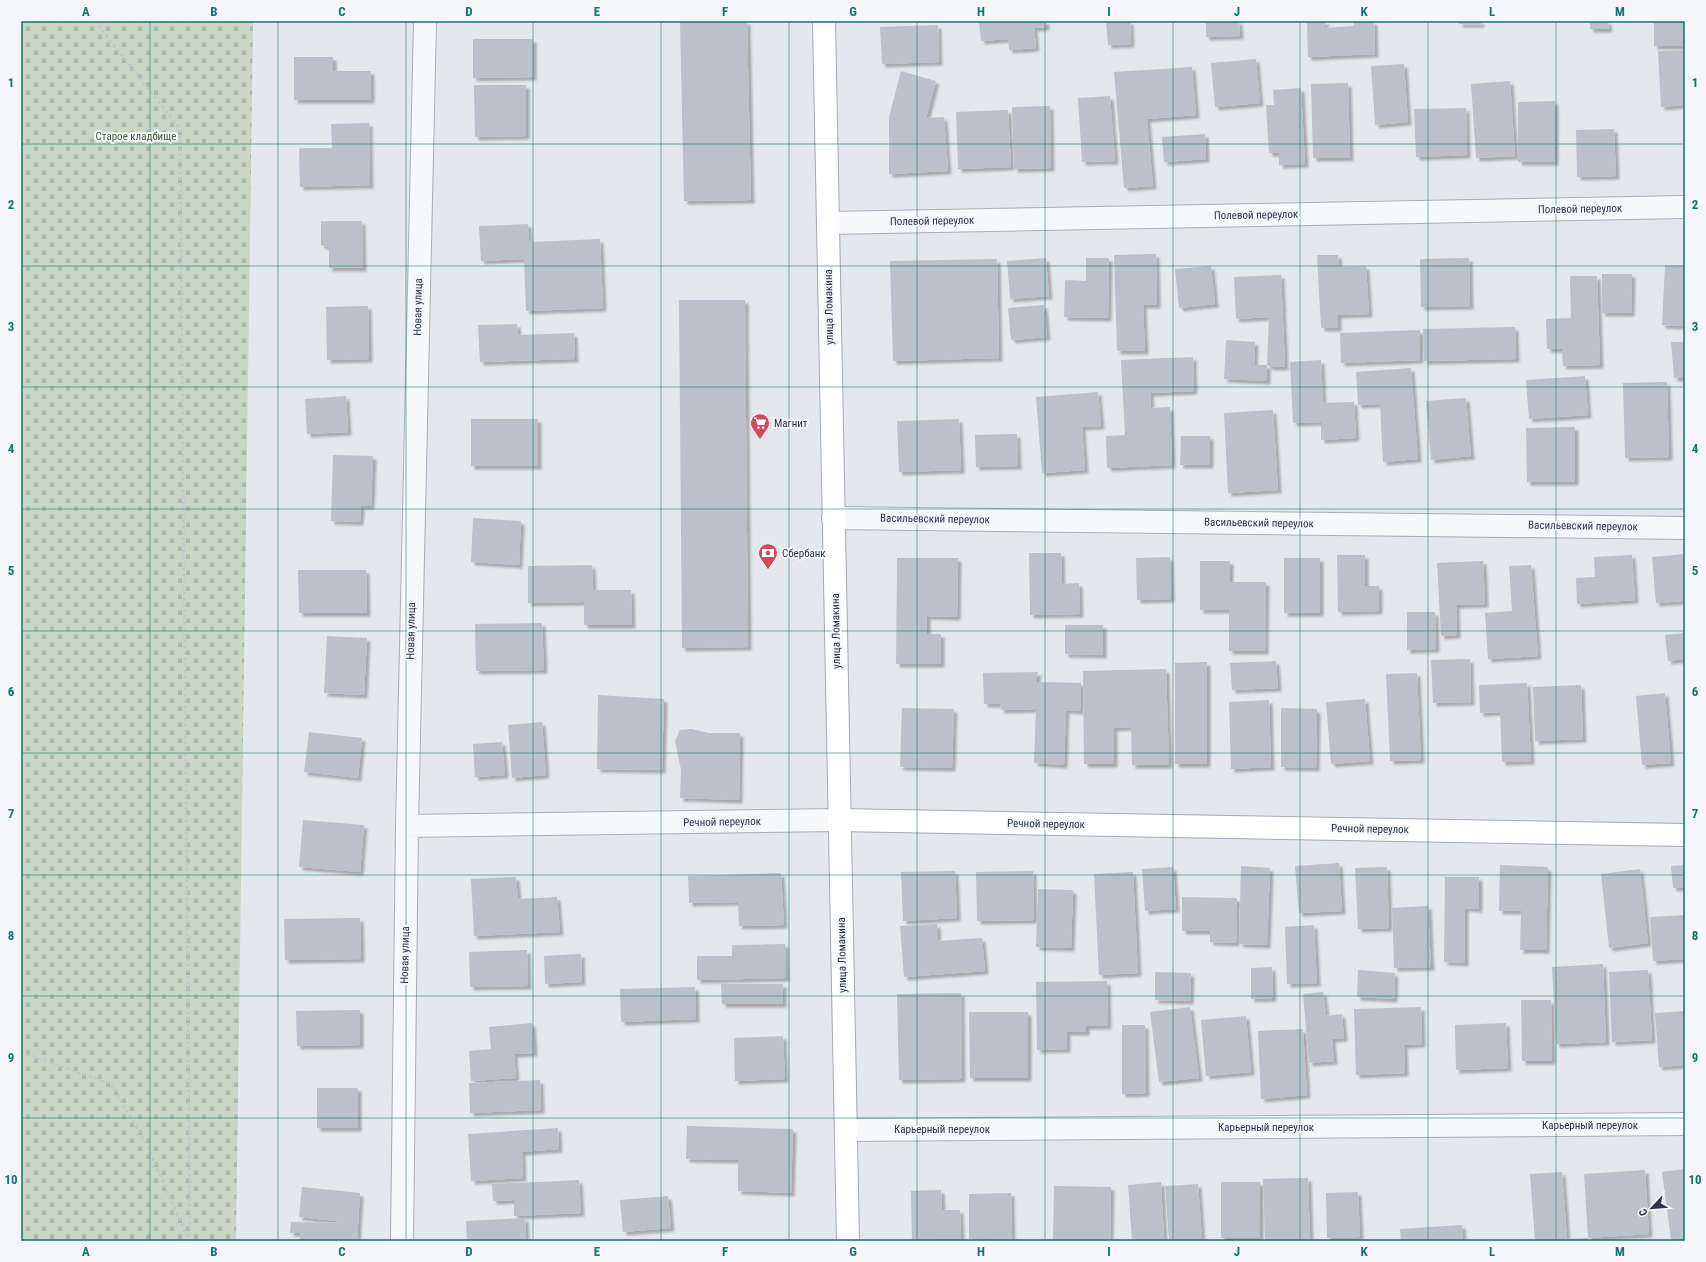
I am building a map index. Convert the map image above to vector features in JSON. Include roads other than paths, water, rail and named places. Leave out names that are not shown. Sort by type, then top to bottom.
[{"type":"main road","name":"улица Ломакина","points":[[824,21],[848,1241]]},
{"type":"main road","name":"Речной переулок","points":[[839,820],[1685,835]]},
{"type":"street","name":"Новая улица","points":[[402,1241],[407,826],[424,21]]},
{"type":"street","name":"Полевой переулок","points":[[828,223],[1685,207]]},
{"type":"street","name":"Васильевский переулок","points":[[833,518],[1685,528]]},
{"type":"street","name":"Речной переулок","points":[[407,826],[839,820]]},
{"type":"street","name":"Карьерный переулок","points":[[846,1130],[1685,1124]]},
{"type":"place","name":"Магнит","points":[[760,440]]},
{"type":"place","name":"Сбербанк","points":[[768,570]]},
{"type":"park label","name":"Старое кладбище","points":[[136,136]]}]
